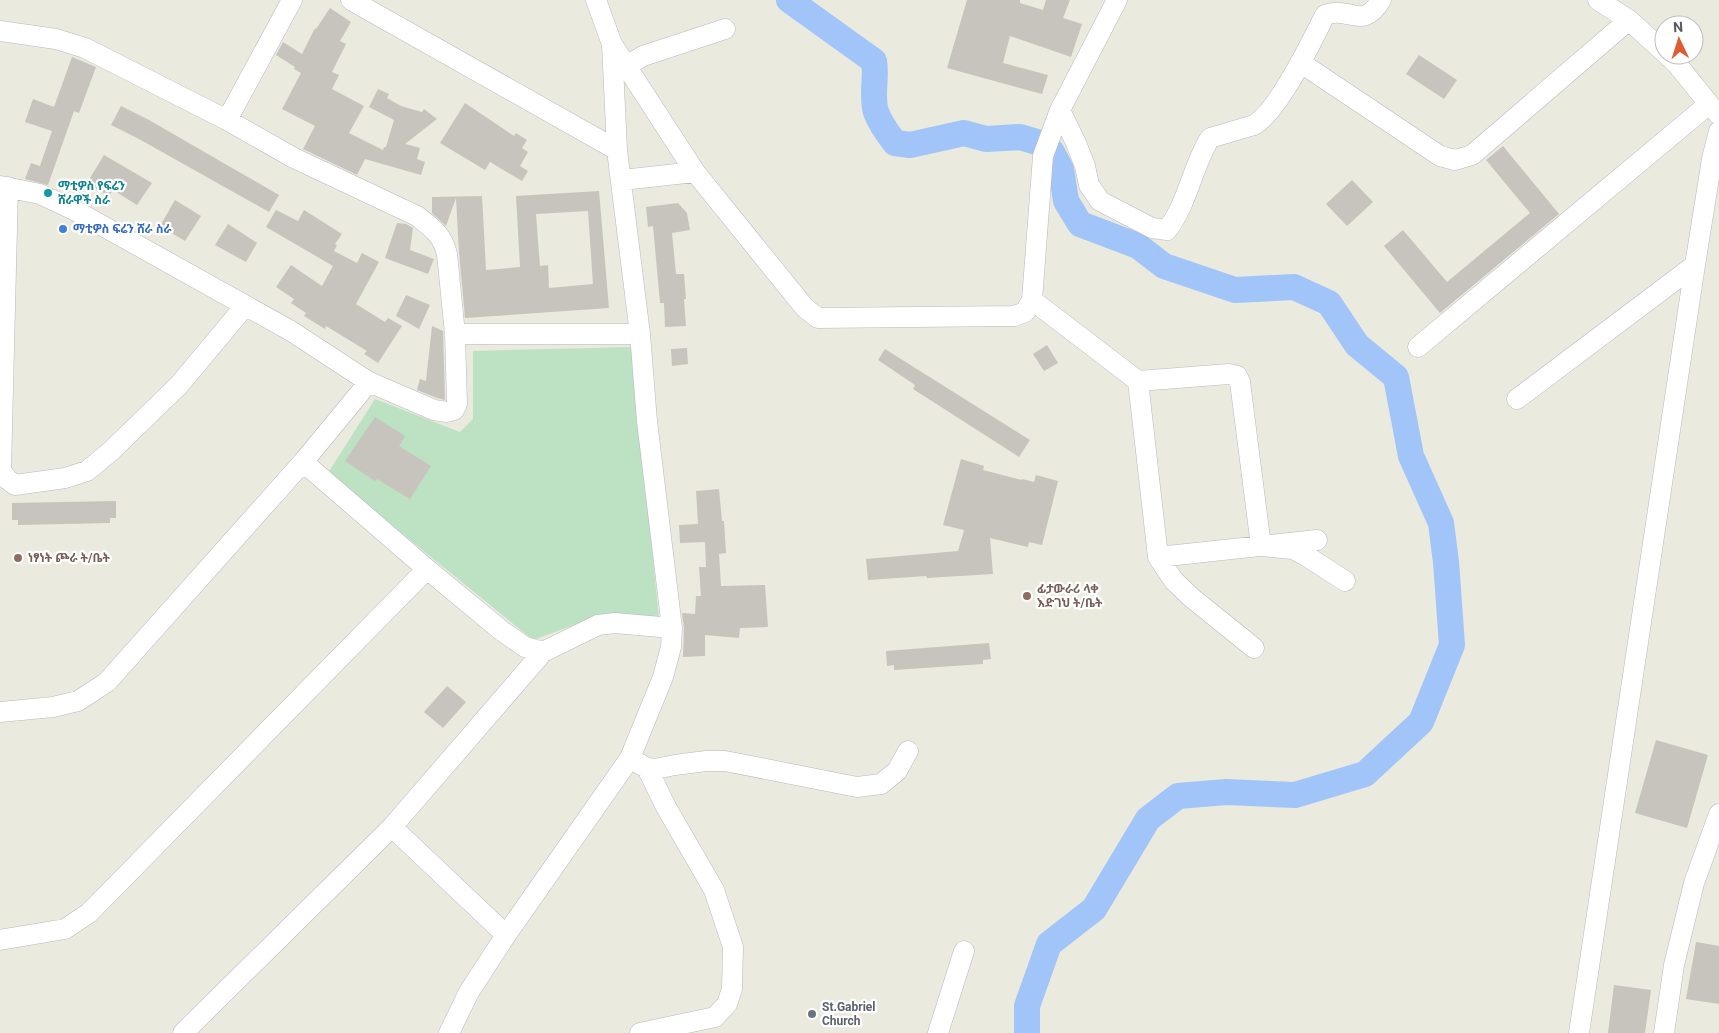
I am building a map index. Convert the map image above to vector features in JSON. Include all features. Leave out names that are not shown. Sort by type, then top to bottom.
[{"type":"street","points":[[227,120],[292,0]]},
{"type":"street","points":[[351,0],[617,150]]},
{"type":"street","points":[[596,0],[612,44],[695,172],[805,308],[818,318],[831,319],[1014,316],[1025,312],[1032,300],[1043,156],[1056,119],[1117,0]]},
{"type":"street","points":[[1056,119],[1079,151],[1089,185],[1100,201],[1152,228],[1168,230],[1180,208],[1204,148],[1210,138],[1260,122],[1301,63],[1325,15],[1340,12],[1359,17],[1368,14],[1381,0]]},
{"type":"street","points":[[1598,0],[1629,20],[1654,43]]},
{"type":"street","points":[[1301,63],[1440,156],[1455,160],[1472,155],[1629,20]]},
{"type":"street","points":[[627,66],[644,56],[725,28]]},
{"type":"street","points":[[0,31],[56,39],[85,48],[227,120],[294,158],[417,216],[432,228],[444,242],[447,254],[455,334],[457,404],[454,410],[447,412],[434,410],[369,382],[291,331],[76,211],[40,194],[4,187],[2,470],[7,479],[15,484],[65,478],[87,471],[111,451],[180,385],[245,306]]},
{"type":"street","points":[[449,1033],[469,992],[506,935],[638,763],[671,646],[672,628],[647,421],[640,334],[617,150],[612,44]]},
{"type":"street","points":[[1418,347],[1714,109],[1678,65]]},
{"type":"street","points":[[1579,1033],[1695,265],[1712,159],[1719,131]]},
{"type":"street","points":[[622,180],[695,172]]},
{"type":"street","points":[[1517,399],[1695,265]]},
{"type":"street","points":[[1032,300],[1138,381],[1229,374],[1237,376],[1240,382],[1261,546]]},
{"type":"street","points":[[455,334],[640,334]]},
{"type":"street","points":[[1138,381],[1158,557],[1174,581],[1254,648]]},
{"type":"street","points":[[0,712],[53,707],[78,701],[107,682],[303,462],[369,382]]},
{"type":"street","points":[[303,462],[426,569],[502,631],[526,647],[543,652]]},
{"type":"street","points":[[1158,557],[1317,540]]},
{"type":"street","points":[[1261,546],[1293,550],[1308,556],[1345,581]]},
{"type":"street","points":[[0,940],[65,929],[89,913],[426,569]]},
{"type":"street","points":[[183,1033],[392,827],[543,652],[598,625],[615,623],[672,628]]},
{"type":"street","points":[[638,763],[656,769],[675,764],[725,760],[857,787],[881,784],[897,771],[908,751]]},
{"type":"street","points":[[638,763],[714,890],[733,947],[732,989],[727,1004],[715,1017],[640,1033]]},
{"type":"street","points":[[1664,1033],[1674,965],[1694,883],[1719,814]]},
{"type":"street","points":[[392,827],[506,935]]},
{"type":"street","points":[[938,1033],[964,951]]},
{"type":"green space","points":[[632,347],[659,619],[604,614],[533,640],[328,473],[375,399],[460,432],[473,419],[473,351]]},
{"type":"building","points":[[967,0],[1020,0],[1020,3],[1043,10],[1046,0],[1070,0],[1063,18],[1082,24],[1071,57],[1010,36],[1003,63],[1048,75],[1042,94],[947,68]]},
{"type":"building","points":[[330,8],[351,22],[340,41],[346,44],[332,72],[339,75],[332,89],[364,106],[349,133],[383,150],[386,147],[394,120],[369,107],[378,89],[389,94],[387,98],[401,106],[422,112],[424,109],[437,119],[405,144],[420,148],[417,159],[425,162],[421,175],[365,159],[357,175],[303,149],[315,126],[282,109],[301,73],[276,55],[283,42],[302,54],[315,28]]},
{"type":"building","points":[[1419,55],[1457,80],[1444,99],[1406,74]]},
{"type":"building","points":[[72,57],[96,67],[79,113],[74,111],[48,185],[25,179],[31,163],[40,166],[52,131],[25,122],[33,99],[54,107]]},
{"type":"building","points":[[465,103],[514,136],[516,133],[527,140],[522,148],[528,152],[520,166],[528,171],[522,181],[490,162],[485,170],[440,143]]},
{"type":"building","points":[[121,106],[149,120],[279,195],[269,212],[111,125]]},
{"type":"building","points":[[1503,146],[1559,214],[1440,313],[1384,246],[1403,230],[1447,282],[1530,213],[1486,160]]},
{"type":"building","points":[[104,155],[152,183],[137,205],[113,190],[109,196],[87,183]]},
{"type":"building","points":[[1352,180],[1373,202],[1347,226],[1326,204]]},
{"type":"building","points":[[599,191],[609,308],[465,318],[456,198],[446,226],[432,213],[432,197],[482,196],[486,270],[520,267],[516,196]],"holes":[[[588,211],[593,284],[549,288],[548,265],[540,266],[536,214]]]},
{"type":"building","points":[[175,200],[201,216],[185,241],[160,226]]},
{"type":"building","points":[[678,203],[687,213],[690,230],[672,233],[676,274],[684,274],[686,326],[665,327],[664,303],[660,303],[653,226],[648,227],[646,207]]},
{"type":"building","points":[[276,210],[298,221],[304,210],[342,234],[335,244],[337,245],[334,251],[357,263],[362,253],[379,262],[356,304],[385,322],[388,318],[402,326],[378,363],[364,354],[367,351],[326,326],[325,329],[304,316],[306,313],[291,303],[294,299],[276,287],[291,265],[322,286],[333,266],[266,227]]},
{"type":"building","points":[[397,223],[406,224],[413,228],[410,250],[434,259],[428,274],[385,258]]},
{"type":"building","points":[[228,224],[257,243],[246,262],[215,245]]},
{"type":"building","points":[[406,295],[430,305],[419,329],[396,316]]},
{"type":"building","points":[[432,326],[443,331],[445,400],[417,390],[420,379],[426,381]]},
{"type":"building","points":[[1047,345],[1058,363],[1044,371],[1033,354]]},
{"type":"building","points":[[687,348],[688,364],[672,366],[671,349]]},
{"type":"building","points":[[885,349],[1030,440],[1019,457],[913,389],[915,385],[878,360]]},
{"type":"building","points":[[375,417],[405,436],[399,446],[431,466],[410,499],[377,479],[375,481],[345,461]]},
{"type":"building","points":[[961,459],[984,466],[983,470],[1022,480],[1034,482],[1036,475],[1058,481],[1042,545],[1029,542],[1028,547],[990,538],[993,574],[868,580],[866,559],[958,551],[964,530],[943,525]]},
{"type":"building","points":[[719,489],[726,553],[719,554],[721,586],[765,585],[768,627],[740,628],[739,638],[705,635],[705,656],[683,657],[684,628],[682,613],[695,614],[696,596],[701,596],[699,567],[706,567],[705,542],[680,543],[679,525],[698,524],[696,491]]},
{"type":"building","points":[[116,501],[116,518],[110,518],[110,523],[18,525],[18,520],[12,520],[12,503]]},
{"type":"building","points":[[989,643],[991,659],[983,660],[983,664],[894,670],[894,665],[887,666],[886,651]]},
{"type":"building","points":[[447,686],[466,702],[443,728],[424,712]]},
{"type":"building","points":[[1656,740],[1708,755],[1687,828],[1635,813]]},
{"type":"building","points":[[1696,942],[1719,946],[1719,1004],[1686,999]]},
{"type":"building","points":[[1614,985],[1651,990],[1645,1033],[1608,1033]]},
{"type":"waterway","points":[[789,0],[874,61],[874,100],[876,112],[895,143],[910,145],[964,133],[986,139],[1020,137],[1040,143],[1052,152],[1061,169],[1066,201],[1080,224],[1138,246],[1164,266],[1235,290],[1294,287],[1329,303],[1357,345],[1396,377],[1411,456],[1441,523],[1452,645],[1421,722],[1365,774],[1295,795],[1226,792],[1178,796],[1148,819],[1094,909],[1049,944],[1027,1006],[1027,1033]]},
{"type":"place","name":"ማቲዎስ የፍሬን ሸራዋች ስራ","points":[[48,193]]},
{"type":"place","name":"ማቲዎስ ፍሬን ሸራ ስራ","points":[[63,229]]},
{"type":"place","name":"ነፃነት ጮራ ት/ቤት","points":[[18,558]]},
{"type":"place","name":"ፊታውራሪ ላቀ እድገህ ት/ቤት","points":[[1027,596]]},
{"type":"place","name":"St.Gabriel Church","points":[[812,1014]]}]
